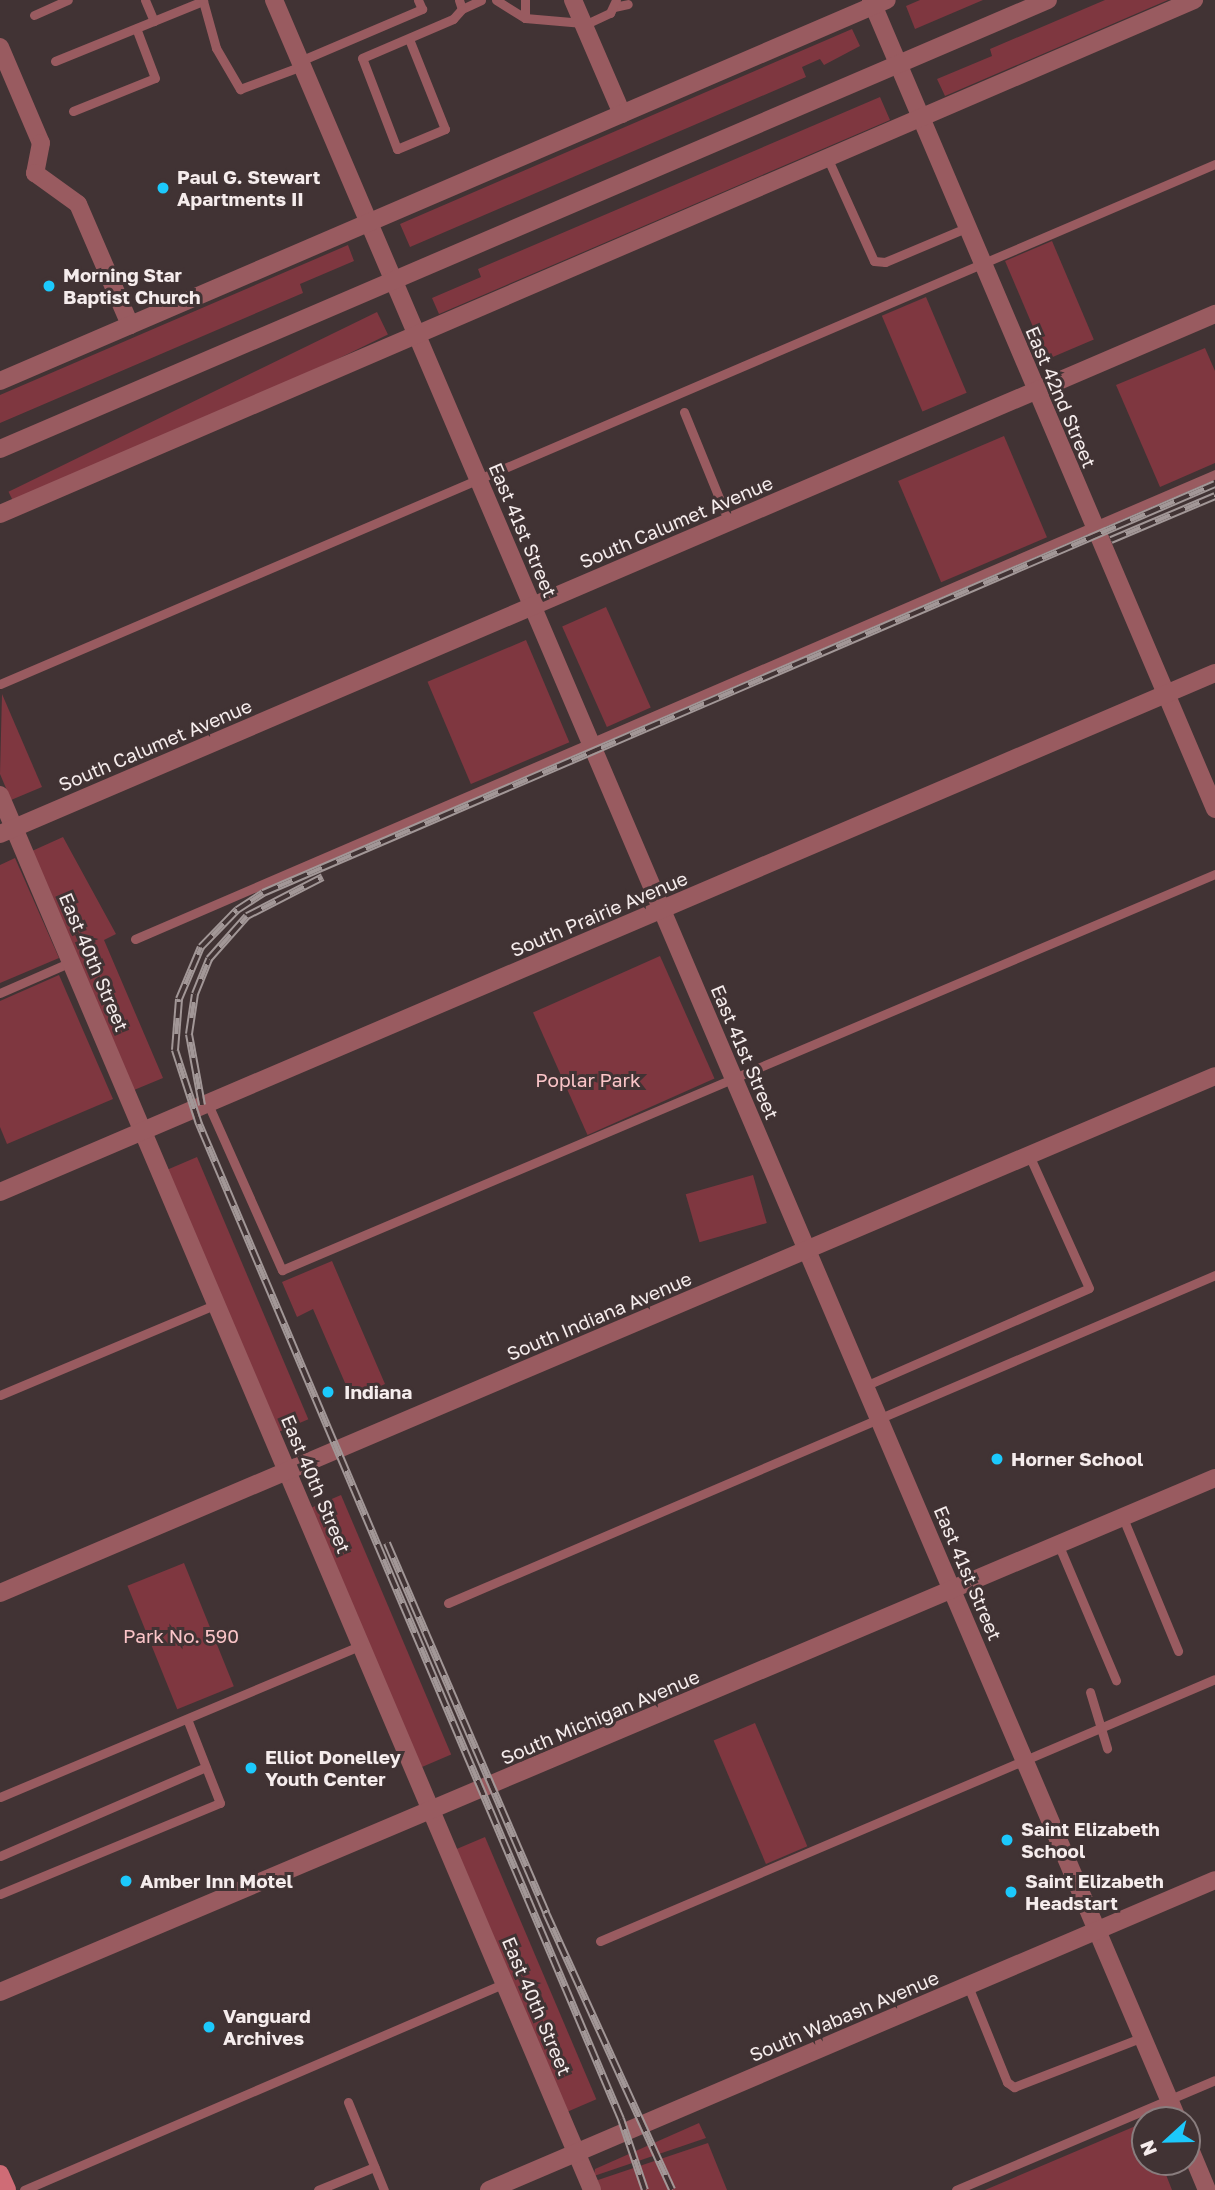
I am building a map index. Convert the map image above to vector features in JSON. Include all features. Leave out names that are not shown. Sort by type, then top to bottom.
[{"type":"main road","points":[[0,2174],[7,2190]]},
{"type":"street","name":"East 41st Street","points":[[274,0],[1172,2106]]},
{"type":"street","points":[[573,0],[622,114]]},
{"type":"street","points":[[0,449],[1048,0]]},
{"type":"street","points":[[0,514],[1194,0]]},
{"type":"street","points":[[0,381],[878,2]]},
{"type":"street","name":"East 42nd Street","points":[[878,2],[899,64],[981,264],[1215,809]]},
{"type":"street","points":[[0,47],[41,143],[35,173],[78,204],[131,325]]},
{"type":"street","name":"South Calumet Avenue","points":[[7,831],[1215,314]]},
{"type":"street","name":"South Prairie Avenue","points":[[0,1192],[1215,673]]},
{"type":"street","name":"East 40th Street","points":[[0,795],[7,831],[71,962],[592,2190]]},
{"type":"street","name":"South Indiana Avenue","points":[[0,1593],[1215,1076]]},
{"type":"street","name":"South Michigan Avenue","points":[[0,1992],[1215,1478]]},
{"type":"street","name":"South Wabash Avenue","points":[[495,2189],[1215,1880]]},
{"type":"lane","points":[[34,15],[68,0]]},
{"type":"lane","points":[[145,0],[154,21]]},
{"type":"lane","points":[[55,61],[203,1],[216,48],[240,89],[422,9],[418,0]]},
{"type":"lane","points":[[409,39],[445,129],[397,149],[362,58],[453,19],[461,5],[481,0]]},
{"type":"lane","points":[[496,0],[525,18],[583,24],[611,13],[615,3],[628,4]]},
{"type":"lane","points":[[525,0],[525,18]]},
{"type":"lane","points":[[73,111],[155,78],[136,28]]},
{"type":"lane","points":[[827,157],[874,261],[885,262],[966,228]]},
{"type":"lane","points":[[0,684],[1215,164]]},
{"type":"lane","points":[[684,412],[729,522]]},
{"type":"lane","points":[[135,939],[1215,474]]},
{"type":"lane","points":[[208,1104],[282,1270],[1215,874]]},
{"type":"lane","points":[[0,993],[71,962]]},
{"type":"lane","points":[[865,1386],[1089,1288],[1029,1155]]},
{"type":"lane","points":[[448,1603],[1215,1275]]},
{"type":"lane","points":[[0,1395],[216,1304]]},
{"type":"lane","points":[[1123,1518],[1178,1651]]},
{"type":"lane","points":[[1059,1546],[1116,1680]]},
{"type":"lane","points":[[0,1797],[361,1645]]},
{"type":"lane","points":[[600,1941],[1215,1679]]},
{"type":"lane","points":[[1090,1692],[1107,1748]]},
{"type":"lane","points":[[0,1894],[220,1803],[187,1719]]},
{"type":"lane","points":[[0,1856],[206,1767]]},
{"type":"lane","points":[[24,2190],[505,1983]]},
{"type":"lane","points":[[968,1986],[1007,2082],[1014,2087],[1143,2038]]},
{"type":"lane","points":[[956,2190],[1215,2080]]},
{"type":"lane","points":[[348,2102],[384,2190]]},
{"type":"lane","points":[[318,2190],[374,2167]]},
{"type":"green space","points":[[920,0],[983,0],[915,29],[906,6]]},
{"type":"green space","points":[[1105,0],[1168,0],[945,96],[937,79],[992,56],[990,49]]},
{"type":"green space","points":[[852,29],[860,46],[824,65],[820,59],[802,67],[806,77],[410,247],[400,224]]},
{"type":"green space","points":[[880,97],[890,120],[439,314],[432,298],[481,277],[478,269]]},
{"type":"green space","points":[[1052,241],[1094,339],[1047,359],[1005,261]]},
{"type":"green space","points":[[348,245],[354,261],[300,284],[303,293],[0,423],[0,395]]},
{"type":"green space","points":[[926,297],[967,393],[922,411],[882,316]]},
{"type":"green space","points":[[377,312],[388,334],[19,514],[8,492]]},
{"type":"green space","points":[[1205,348],[1215,371],[1215,463],[1160,487],[1116,385]]},
{"type":"green space","points":[[1004,436],[1047,537],[941,582],[898,481]]},
{"type":"green space","points":[[606,607],[651,707],[607,727],[562,627]]},
{"type":"green space","points":[[526,640],[569,742],[471,784],[428,682]]},
{"type":"green space","points":[[2,694],[42,787],[11,800],[0,774]]},
{"type":"green space","points":[[63,837],[116,934],[104,940],[163,1078],[134,1090],[32,851]]},
{"type":"green space","points":[[15,858],[59,958],[0,983],[0,865]]},
{"type":"green space","name":"Poplar Park","points":[[660,956],[715,1078],[588,1135],[533,1013]]},
{"type":"green space","points":[[59,975],[113,1099],[7,1144],[0,1127],[0,1001]]},
{"type":"green space","points":[[197,1157],[308,1419],[278,1432],[167,1170]]},
{"type":"green space","points":[[753,1175],[767,1223],[699,1242],[686,1194]]},
{"type":"green space","points":[[332,1261],[385,1384],[352,1399],[313,1309],[297,1317],[282,1282]]},
{"type":"green space","points":[[341,1495],[451,1755],[421,1767],[311,1508]]},
{"type":"green space","name":"Park No. 590","points":[[184,1563],[234,1686],[177,1709],[127,1586]]},
{"type":"green space","points":[[755,1723],[807,1846],[766,1864],[714,1741]]},
{"type":"green space","points":[[485,1837],[596,2099],[565,2113],[454,1850]]},
{"type":"green space","points":[[699,2123],[706,2138],[594,2176],[595,2169]]},
{"type":"green space","points":[[1131,2128],[1131,2176],[1166,2176],[1172,2190],[985,2190]]},
{"type":"green space","points":[[708,2143],[727,2190],[599,2190],[595,2181]]},
{"type":"railway","points":[[645,2190],[621,2119],[199,1124],[175,1050],[179,999],[201,947],[237,910],[263,893],[1215,484]]},
{"type":"railway","points":[[1111,540],[1215,496]]},
{"type":"railway","points":[[202,1105],[189,1034],[195,994],[209,959],[247,916],[323,877]]},
{"type":"railway","points":[[387,1543],[546,1913],[672,2190]]},
{"type":"place","name":"Paul G. Stewart Apartments II","points":[[163,188]]},
{"type":"place","name":"Morning Star Baptist Church","points":[[49,286]]},
{"type":"place","name":"Indiana","points":[[328,1392]]},
{"type":"place","name":"Horner School","points":[[997,1459]]},
{"type":"place","name":"Elliot Donelley Youth Center","points":[[251,1768]]},
{"type":"place","name":"Saint Elizabeth School","points":[[1007,1840]]},
{"type":"place","name":"Amber Inn Motel","points":[[126,1881]]},
{"type":"place","name":"Saint Elizabeth Headstart","points":[[1011,1892]]},
{"type":"place","name":"Vanguard Archives","points":[[209,2027]]}]
